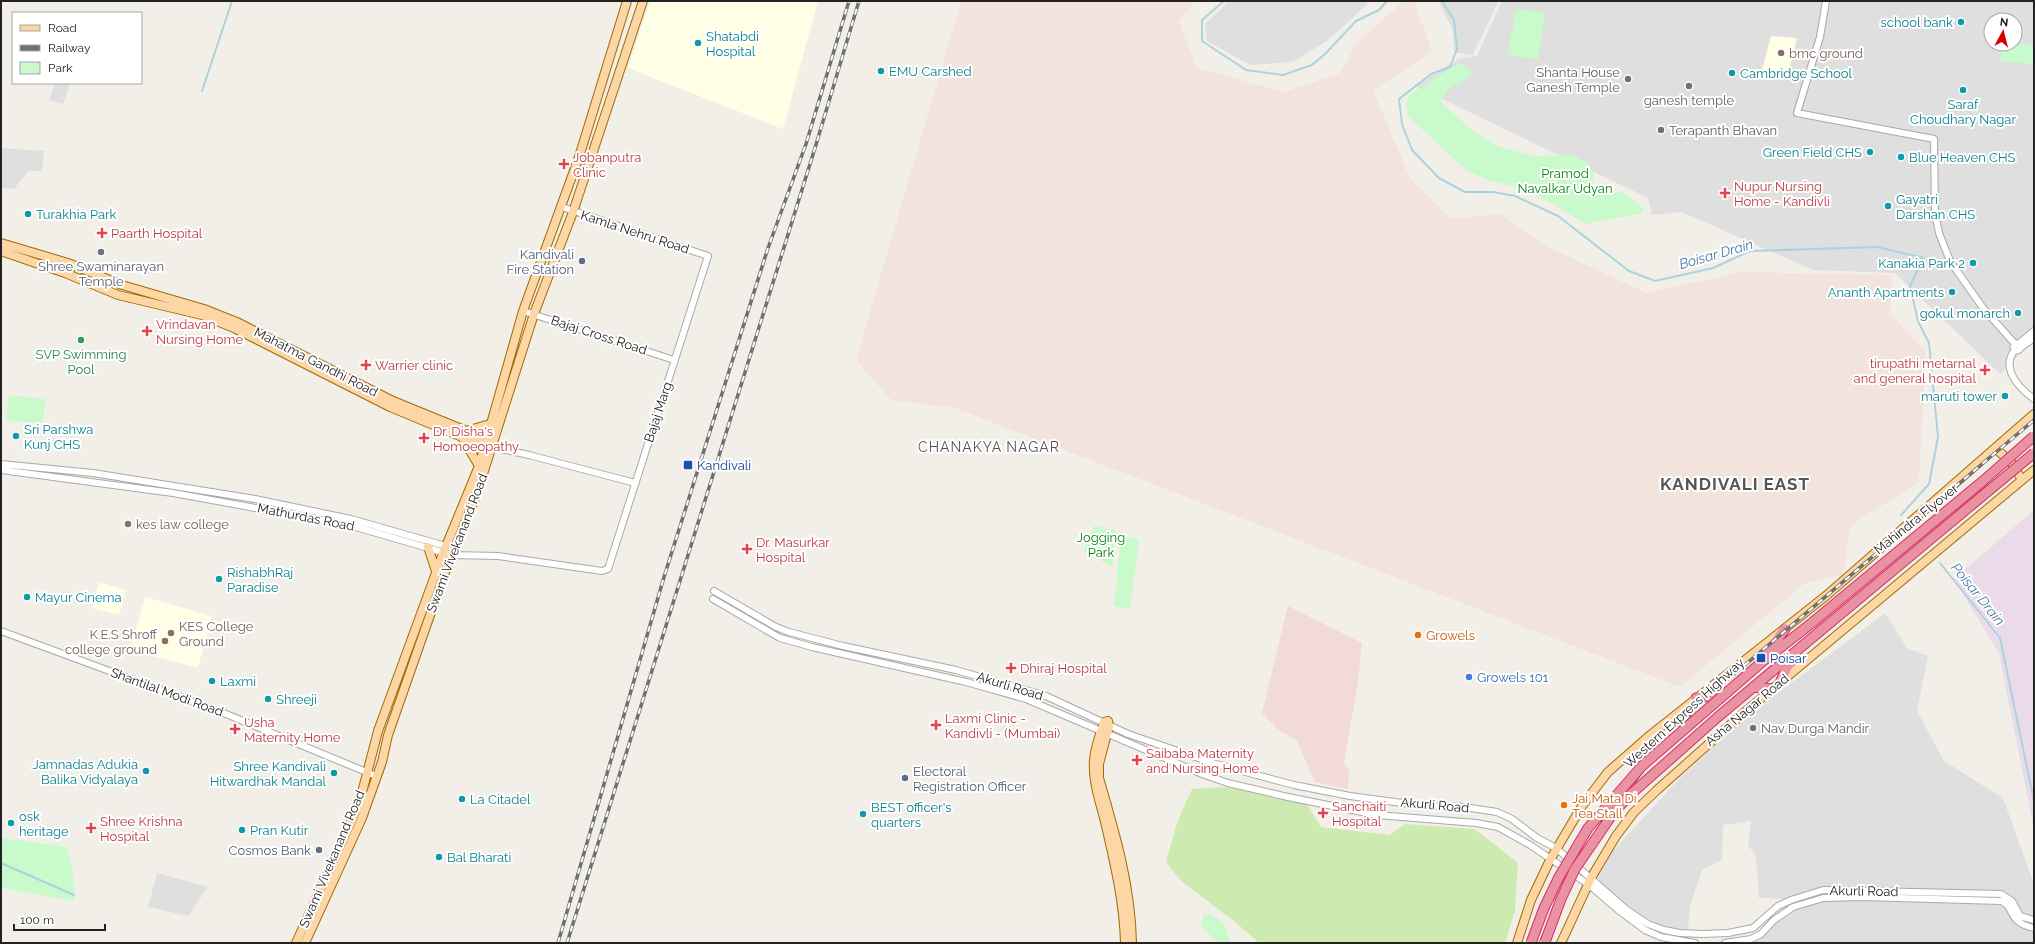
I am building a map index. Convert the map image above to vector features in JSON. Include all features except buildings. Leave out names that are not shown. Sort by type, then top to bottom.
[{"type":"highway","name":"Mahindra Flyover","points":[[1813,622],[1983,481],[2034,436]]},
{"type":"highway","name":"Mahindra Flyover","points":[[1819,632],[2034,453]]},
{"type":"highway","name":"Western Express Highway","points":[[1531,943],[1544,908],[1559,877],[1588,828],[1642,766],[1762,662],[1813,622]]},
{"type":"highway","points":[[1762,662],[1785,629]]},
{"type":"highway","name":"Western Express Highway","points":[[1545,942],[1561,899],[1575,869],[1614,812],[1636,789],[1753,687],[1819,632]]},
{"type":"highway","points":[[1780,683],[1786,669],[1802,646]]},
{"type":"highway","points":[[1753,687],[1772,689]]},
{"type":"highway","points":[[1696,698],[1725,694]]},
{"type":"main road","name":"Swami Vivekanand Road","points":[[296,943],[372,774],[382,762],[388,735],[453,552],[476,496],[489,443],[490,424],[523,311],[562,208],[627,1]]},
{"type":"main road","name":"Swami Vivekanand Road","points":[[305,943],[362,818],[372,774],[378,731],[444,549],[489,443],[534,314],[573,212],[644,1]]},
{"type":"main road","name":"Mahatma Gandhi Road","points":[[1,243],[68,263],[122,285],[204,309],[239,323],[393,401],[464,434]]},
{"type":"main road","name":"Mahatma Gandhi Road","points":[[1,251],[58,270],[118,295],[202,315],[236,328],[390,407],[489,443]]},
{"type":"main road","points":[[1517,943],[1531,900],[1556,848],[1582,806],[1608,772],[1696,698],[1833,590],[2034,414]]},
{"type":"main road","points":[[479,466],[464,434],[490,424]]},
{"type":"main road","points":[[1995,448],[2011,462],[2022,480]]},
{"type":"main road","name":"Asha Nagar Road","points":[[1561,943],[1589,881],[1616,836],[1634,812],[1692,757],[2034,470]]},
{"type":"main road","points":[[428,547],[436,571]]},
{"type":"main road","points":[[1106,725],[1094,760],[1094,780],[1100,788],[1126,878],[1132,915],[1132,943]]},
{"type":"main road","points":[[1100,788],[1119,878],[1124,913],[1125,943]]},
{"type":"street","points":[[1826,1],[1820,37],[1797,113],[1934,139],[1935,214],[1941,238],[1950,261],[1983,308],[2017,347]]},
{"type":"street","name":"Kamla Nehru Road","points":[[562,208],[708,256]]},
{"type":"street","name":"Bajaj Marg","points":[[462,554],[498,556],[602,571],[608,569],[708,256]]},
{"type":"street","name":"Bajaj Cross Road","points":[[523,311],[674,360]]},
{"type":"street","points":[[2034,331],[2009,357],[2009,370],[2018,384],[2034,399]]},
{"type":"street","points":[[2017,347],[2034,338]]},
{"type":"street","points":[[489,443],[635,484]]},
{"type":"street","points":[[1,464],[93,473],[255,499],[351,519],[444,549]]},
{"type":"street","name":"Mathurdas Road","points":[[1,470],[188,495],[349,525],[428,547],[444,549],[462,554]]},
{"type":"street","name":"Akurli Road","points":[[714,591],[776,627],[789,632],[844,646],[964,672],[1046,696],[1106,725],[1216,764],[1294,785],[1368,799],[1417,805],[1464,807],[1497,812],[1512,819],[1536,838],[1556,848],[1617,909],[1644,930],[1661,937],[1695,943]]},
{"type":"street","name":"Akurli Road","points":[[713,599],[780,638],[812,647],[958,680],[1026,699],[1228,784],[1376,815],[1476,823],[1498,828],[1530,845],[1550,860],[1589,881],[1648,924],[1680,934],[1728,932],[1753,928],[1778,906],[1823,890],[2001,894],[2012,901],[2020,916],[2034,920]]},
{"type":"street","name":"Shantilal Modi Road","points":[[1,631],[226,714],[372,774]]},
{"type":"street","name":"Akurli Road","points":[[1724,943],[1751,939],[1761,934],[1774,920],[1793,907],[1823,898],[1864,897],[2001,901],[2007,904],[2015,920],[2022,925],[2034,928]]},
{"type":"shaded area","points":[[650,1],[818,1],[783,129],[628,68]]},
{"type":"shaded area","points":[[961,1],[1195,1],[1179,22],[1197,68],[1284,92],[1340,73],[1356,44],[1404,1],[1414,1],[1432,52],[1373,90],[1410,178],[1451,219],[1501,214],[1544,245],[1646,293],[1742,272],[1892,275],[1890,313],[1926,352],[1919,482],[1851,525],[1843,575],[1805,583],[1680,687],[955,408],[891,400],[856,360]]},
{"type":"shaded area","points":[[1229,1],[1371,1],[1328,40],[1293,62],[1250,65],[1207,41],[1205,24]]},
{"type":"shaded area","points":[[1438,1],[1498,1],[1473,55],[1454,52],[1453,30]]},
{"type":"shaded area","points":[[1502,1],[2034,1],[2034,339],[2000,374],[1895,273],[1813,270],[1682,212],[1652,215],[1648,198],[1415,86],[1458,59],[1477,56]]},
{"type":"shaded area","points":[[1771,36],[1797,38],[1787,79],[1761,74]]},
{"type":"shaded area","points":[[55,84],[70,84],[63,104],[49,100]]},
{"type":"shaded area","points":[[1,148],[44,151],[42,171],[29,171],[14,189],[1,188]]},
{"type":"shaded area","points":[[2034,510],[2034,829],[1999,654],[1954,579]]},
{"type":"shaded area","points":[[99,582],[126,590],[119,615],[92,608]]},
{"type":"shaded area","name":"KES College Ground","points":[[145,597],[212,616],[198,668],[130,650]]},
{"type":"shaded area","points":[[1288,606],[1362,643],[1358,682],[1344,763],[1349,771],[1348,789],[1315,782],[1297,741],[1279,730],[1262,713]]},
{"type":"shaded area","points":[[1885,613],[1907,648],[1928,656],[1917,711],[1944,761],[2003,798],[2034,884],[2034,943],[1744,943],[1761,936],[1780,915],[1784,899],[1759,898],[1756,856],[1748,845],[1751,821],[1723,825],[1722,860],[1702,870],[1690,905],[1687,939],[1642,916],[1608,890],[1593,873],[1678,780],[1746,717]]},
{"type":"shaded area","points":[[157,873],[208,887],[188,916],[148,907]]},
{"type":"green space","points":[[1517,9],[1545,13],[1538,60],[1507,54]]},
{"type":"green space","points":[[2023,44],[2034,46],[2034,64],[2000,61],[2001,52],[2023,52]]},
{"type":"green space","name":"Pramod Navalkar Udyan","points":[[1459,63],[1473,72],[1465,80],[1449,88],[1441,102],[1474,132],[1500,147],[1534,156],[1573,155],[1589,164],[1594,175],[1589,195],[1623,192],[1642,207],[1644,213],[1585,224],[1553,204],[1523,189],[1488,180],[1466,170],[1408,116],[1406,105],[1409,95]]},
{"type":"green space","points":[[9,395],[45,399],[43,423],[6,420]]},
{"type":"green space","name":"Jogging Park","points":[[1094,526],[1116,530],[1113,567],[1083,551]]},
{"type":"green space","points":[[1121,536],[1139,539],[1130,609],[1114,606]]},
{"type":"green space","points":[[1226,787],[1306,803],[1321,827],[1389,835],[1405,824],[1475,829],[1518,863],[1515,911],[1505,943],[1259,943],[1234,921],[1181,881],[1166,862],[1177,823],[1192,789]]},
{"type":"green space","points":[[1,838],[67,847],[72,866],[75,901],[1,888]]},
{"type":"green space","points":[[1204,913],[1216,917],[1223,923],[1230,943],[1219,943],[1201,927]]},
{"type":"waterway","points":[[202,91],[232,1]]},
{"type":"waterway","name":"Poisar Drain","points":[[1224,1],[1202,20],[1202,41],[1246,70],[1283,75],[1312,65],[1326,53],[1356,21],[1379,10],[1387,1]]},
{"type":"waterway","name":"Boisar Drain","points":[[1442,1],[1454,20],[1457,49],[1450,67],[1431,74],[1399,99],[1402,124],[1412,150],[1439,178],[1465,192],[1493,192],[1515,196],[1558,216],[1629,271],[1655,281],[1713,268],[1750,251],[1878,247],[1923,258],[1910,286],[1918,321],[1929,343],[1938,437],[1929,484],[1901,515]]},
{"type":"waterway","name":"Poisar Drain","points":[[1940,563],[2000,638],[2034,801]]},
{"type":"waterway","points":[[1,863],[74,895]]},
{"type":"railway","points":[[558,943],[664,577],[768,248],[806,144],[849,1]]},
{"type":"railway","points":[[567,943],[815,148],[859,1]]},
{"type":"railway","points":[[1540,943],[1571,880],[1604,824],[1643,770],[1700,703],[2034,420]]},
{"type":"place","name":"school bank","points":[[1961,22]]},
{"type":"place","name":"Shatabdi Hospital","points":[[698,43]]},
{"type":"place","name":"bmc ground","points":[[1781,53]]},
{"type":"place","name":"EMU Carshed","points":[[881,71]]},
{"type":"place","name":"Cambridge School","points":[[1732,73]]},
{"type":"place","name":"Shanta House Ganesh Temple","points":[[1628,79]]},
{"type":"place","name":"ganesh temple","points":[[1689,86]]},
{"type":"place","name":"Saraf Choudhary Nagar","points":[[1963,90]]},
{"type":"place","name":"Terapanth Bhavan","points":[[1661,130]]},
{"type":"place","name":"Green Field CHS","points":[[1870,152]]},
{"type":"place","name":"Blue Heaven CHS","points":[[1901,157]]},
{"type":"place","name":"Jobanputra Clinic","points":[[564,164]]},
{"type":"place","name":"Nupur Nursing Home - Kandivli","points":[[1725,193]]},
{"type":"place","name":"Gayatri Darshan CHS","points":[[1888,206]]},
{"type":"place","name":"Turakhia Park","points":[[28,214]]},
{"type":"place","name":"Paarth Hospital","points":[[102,233]]},
{"type":"place","name":"Shree Swaminarayan Temple","points":[[101,252]]},
{"type":"place","name":"Kandivali Fire Station","points":[[582,261]]},
{"type":"place","name":"Kanakia Park 2","points":[[1973,263]]},
{"type":"place","name":"Ananth Apartments","points":[[1952,292]]},
{"type":"place","name":"gokul monarch","points":[[2018,313]]},
{"type":"place","name":"Vrindavan Nursing Home","points":[[147,331]]},
{"type":"place","name":"SVP Swimming Pool","points":[[81,340]]},
{"type":"place","name":"Warrier clinic","points":[[366,365]]},
{"type":"place","name":"tirupathi metarnal and general hospital","points":[[1985,370]]},
{"type":"place","name":"maruti tower","points":[[2005,396]]},
{"type":"place","name":"Sri Parshwa Kunj CHS","points":[[16,436]]},
{"type":"place","name":"Dr. Disha's Homoeopathy","points":[[424,438]]},
{"type":"place","name":"Kandivali","points":[[688,465]]},
{"type":"place","name":"kes law college","points":[[128,524]]},
{"type":"place","name":"Dr. Masurkar Hospital","points":[[747,549]]},
{"type":"place","name":"RishabhRaj Paradise","points":[[219,579]]},
{"type":"place","name":"Mayur Cinema","points":[[27,597]]},
{"type":"place","name":"KES College Ground","points":[[171,633]]},
{"type":"place","name":"Growels","points":[[1418,635]]},
{"type":"place","name":"K.E.S Shroff college ground","points":[[165,641]]},
{"type":"place","name":"Poisar","points":[[1761,658]]},
{"type":"place","name":"Dhiraj Hospital","points":[[1011,668]]},
{"type":"place","name":"Growels 101","points":[[1469,677]]},
{"type":"place","name":"Laxmi","points":[[212,681]]},
{"type":"place","name":"Shreeji","points":[[268,699]]},
{"type":"place","name":"Laxmi Clinic - Kandivli - (Mumbai)","points":[[936,725]]},
{"type":"place","name":"Nav Durga Mandir","points":[[1753,728]]},
{"type":"place","name":"Usha Maternity Home","points":[[235,729]]},
{"type":"place","name":"Saibaba Maternity and Nursing Home","points":[[1137,760]]},
{"type":"place","name":"Jamnadas Adukia Balika Vidyalaya","points":[[146,771]]},
{"type":"place","name":"Shree Kandivali Hitwardhak Mandal","points":[[334,773]]},
{"type":"place","name":"Electoral Registration Officer","points":[[905,778]]},
{"type":"place","name":"La Citadel","points":[[462,799]]},
{"type":"place","name":"Jai Mata Di Tea Stall","points":[[1564,805]]},
{"type":"place","name":"Sanchaiti Hospital","points":[[1323,813]]},
{"type":"place","name":"BEST officer's quarters","points":[[863,814]]},
{"type":"place","name":"osk heritage","points":[[11,823]]},
{"type":"place","name":"Shree Krishna Hospital","points":[[91,828]]},
{"type":"place","name":"Pran Kutir","points":[[242,830]]},
{"type":"place","name":"Cosmos Bank","points":[[319,850]]},
{"type":"place","name":"Bal Bharati","points":[[439,857]]},
{"type":"district","name":"CHANAKYA NAGAR","points":[[989,447]]},
{"type":"district","name":"KANDIVALI EAST","points":[[1735,484]]}]
